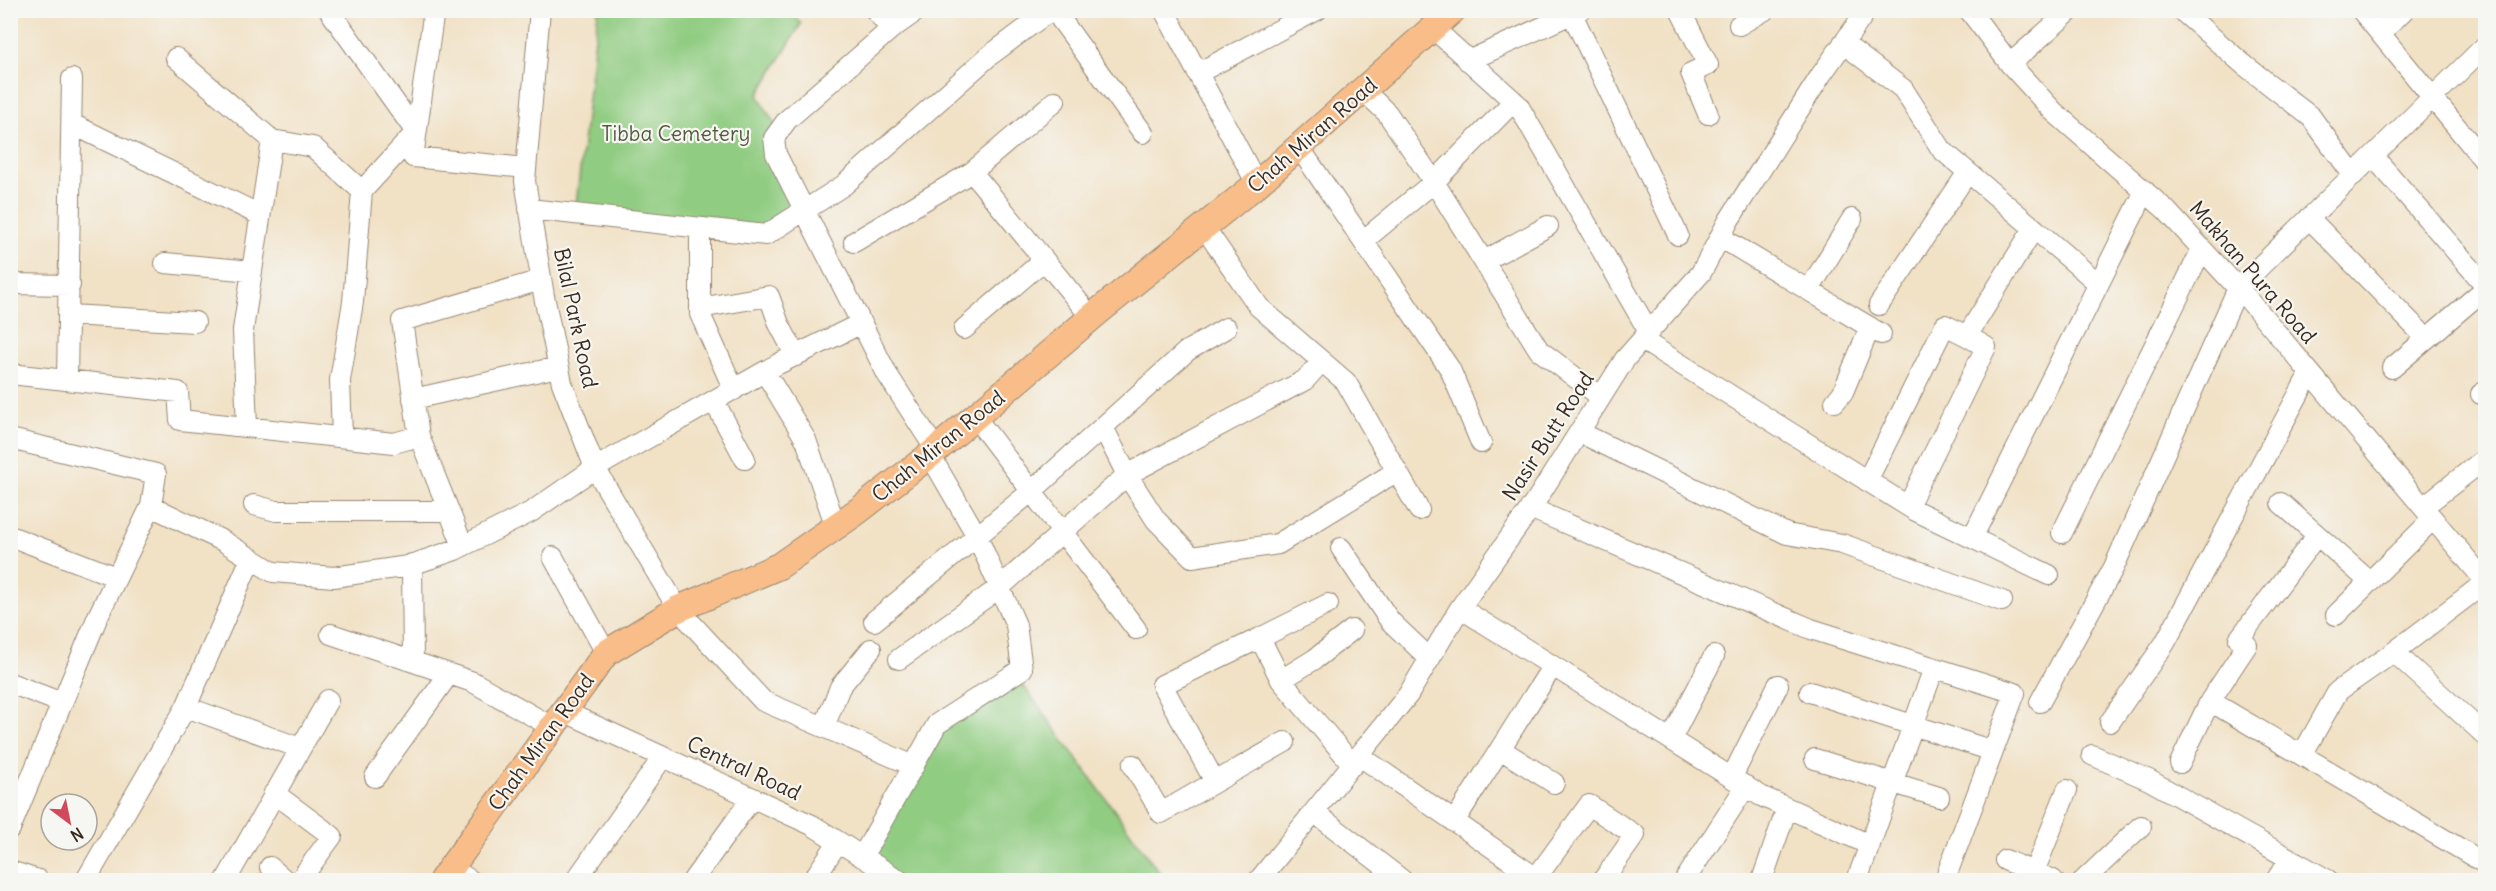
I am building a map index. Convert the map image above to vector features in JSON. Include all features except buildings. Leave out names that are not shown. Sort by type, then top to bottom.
[{"type":"main road","name":"Chah Miran Road","points":[[454,876],[557,719],[606,653],[678,609],[779,566],[836,526],[933,452],[1091,317],[1257,184],[1453,10]]},
{"type":"street","points":[[434,10],[413,156],[526,168]]},
{"type":"street","name":"Bilal Park Road","points":[[540,10],[525,181],[558,367],[595,468],[678,609],[763,701],[914,766]]},
{"type":"street","points":[[875,10],[891,29]]},
{"type":"street","points":[[862,857],[937,724],[1022,669],[1017,625],[977,536],[933,452],[887,374],[776,154],[774,138],[787,120],[891,29],[918,10]]},
{"type":"street","points":[[529,208],[766,235],[844,185],[989,56],[1052,10],[1143,133]]},
{"type":"street","points":[[1164,10],[1257,184]]},
{"type":"street","points":[[1680,10],[1708,65],[1691,73],[1708,114]]},
{"type":"street","points":[[1739,25],[1765,10]]},
{"type":"street","name":"Makhan Pura Road","points":[[1969,10],[2010,64],[2053,111],[2166,210],[2238,288],[2485,582]]},
{"type":"street","points":[[2010,64],[2071,10]]},
{"type":"street","points":[[2181,10],[2242,64],[2311,117],[2353,175]]},
{"type":"street","points":[[2361,10],[2486,163]]},
{"type":"street","points":[[2380,33],[2404,10]]},
{"type":"street","points":[[333,12],[416,132]]},
{"type":"street","points":[[1198,73],[1310,12]]},
{"type":"street","points":[[1468,61],[1576,12],[1678,235]]},
{"type":"street","name":"Nasir Butt Road","points":[[1259,880],[1408,695],[1460,609],[1530,508],[1625,359],[1701,273],[1720,237],[1843,43],[1856,15]]},
{"type":"street","points":[[1433,28],[1514,101],[1645,336],[1908,506],[2049,575]]},
{"type":"street","points":[[1843,43],[1903,89],[1942,150],[2098,283]]},
{"type":"street","points":[[2040,702],[2114,567],[2238,288],[2486,45]]},
{"type":"street","points":[[176,58],[272,140],[313,147],[362,191]]},
{"type":"street","points":[[67,380],[72,79]]},
{"type":"street","points":[[1363,90],[1387,113],[1434,182],[1539,350],[1601,397]]},
{"type":"street","points":[[854,242],[972,172],[1055,101]]},
{"type":"street","points":[[1363,242],[1434,182],[1514,101]]},
{"type":"street","points":[[72,124],[260,215]]},
{"type":"street","points":[[342,437],[340,380],[352,302],[362,191],[416,132]]},
{"type":"street","points":[[247,427],[243,330],[272,140]]},
{"type":"street","points":[[1299,147],[1450,369],[1481,443]]},
{"type":"street","points":[[2373,156],[2486,287],[2392,368]]},
{"type":"street","points":[[972,172],[1091,317]]},
{"type":"street","points":[[1880,304],[1968,172]]},
{"type":"street","points":[[1972,538],[2145,191]]},
{"type":"street","points":[[2309,218],[2426,338]]},
{"type":"street","points":[[1809,290],[1852,219]]},
{"type":"street","points":[[1204,226],[1259,307],[1346,382],[1419,510]]},
{"type":"street","points":[[1484,261],[1548,226]]},
{"type":"street","points":[[700,228],[700,314],[734,390]]},
{"type":"street","points":[[1967,336],[2034,228]]},
{"type":"street","points":[[1720,237],[1875,330],[1843,392],[1835,402]]},
{"type":"street","points":[[2062,533],[2202,249]]},
{"type":"street","points":[[964,329],[1044,260]]},
{"type":"street","points":[[165,263],[252,271]]},
{"type":"street","points":[[463,546],[419,436],[402,321],[541,280]]},
{"type":"street","points":[[10,284],[70,285]]},
{"type":"street","points":[[700,308],[769,296],[779,324],[796,356]]},
{"type":"street","points":[[69,315],[195,322]]},
{"type":"street","points":[[151,506],[223,541],[273,572],[334,577],[412,564],[463,546],[531,512],[595,468],[765,372],[862,323]]},
{"type":"street","points":[[1868,481],[1945,325],[1986,347],[1908,506]]},
{"type":"street","points":[[874,621],[1032,491],[1187,351],[1226,328]]},
{"type":"street","points":[[899,659],[999,588],[1127,475],[1305,380],[1322,361]]},
{"type":"street","points":[[413,399],[558,367]]},
{"type":"street","points":[[765,372],[806,440],[836,526]]},
{"type":"street","points":[[2110,722],[2165,643],[2310,373]]},
{"type":"street","points":[[10,374],[178,392],[180,420],[394,443],[419,436]]},
{"type":"street","points":[[714,401],[745,459]]},
{"type":"street","points":[[975,417],[1136,629]]},
{"type":"street","points":[[1103,428],[1127,475],[1156,520],[1192,557],[1278,544],[1397,471]]},
{"type":"street","points":[[1579,432],[1786,534],[1842,543],[2002,601]]},
{"type":"street","points":[[10,439],[156,474],[151,506],[117,577],[10,829]]},
{"type":"street","points":[[2336,615],[2370,582],[2428,513],[2484,462]]},
{"type":"street","points":[[2281,502],[2370,582]]},
{"type":"street","points":[[254,505],[276,511],[449,511]]},
{"type":"street","points":[[1530,508],[1811,629],[2015,693],[1947,874]]},
{"type":"street","points":[[2180,763],[2211,701],[2247,645],[2239,639],[2317,535]]},
{"type":"street","points":[[10,536],[117,577]]},
{"type":"street","points":[[1341,548],[1390,621],[1430,659]]},
{"type":"street","points":[[553,557],[606,653]]},
{"type":"street","points":[[86,880],[186,707],[251,558]]},
{"type":"street","points":[[412,564],[412,662]]},
{"type":"street","points":[[2302,755],[2338,691],[2394,652],[2485,582]]},
{"type":"street","points":[[1215,782],[1162,685],[1328,604]]},
{"type":"street","points":[[1460,609],[1739,782],[1787,808],[1870,845]]},
{"type":"street","points":[[1281,680],[1315,659],[1352,630]]},
{"type":"street","name":"Central Road","points":[[331,634],[473,682],[557,719],[663,757],[812,825],[899,880]]},
{"type":"street","points":[[1260,638],[1281,680],[1356,760],[1538,879],[1589,805],[1635,835],[1603,880]]},
{"type":"street","points":[[824,727],[840,687],[871,649]]},
{"type":"street","points":[[2394,652],[2486,736]]},
{"type":"street","points":[[1671,739],[1714,656]]},
{"type":"street","points":[[1454,822],[1552,667]]},
{"type":"street","points":[[1857,880],[1934,668]]},
{"type":"street","points":[[375,777],[449,674]]},
{"type":"street","points":[[10,683],[62,703]]},
{"type":"street","points":[[1685,880],[1739,782],[1778,685]]},
{"type":"street","points":[[1810,692],[1993,751]]},
{"type":"street","points":[[226,880],[328,700]]},
{"type":"street","points":[[2211,701],[2486,864]]},
{"type":"street","points":[[186,707],[300,748]]},
{"type":"street","points":[[1133,765],[1161,813],[1285,742]]},
{"type":"street","points":[[1500,749],[1554,783]]},
{"type":"street","points":[[2092,754],[2149,780],[2328,880]]},
{"type":"street","points":[[576,880],[663,757]]},
{"type":"street","points":[[1815,759],[1939,797]]},
{"type":"street","points":[[2034,872],[2067,790]]},
{"type":"street","points":[[274,793],[332,836],[300,880]]},
{"type":"street","points":[[693,880],[752,798]]},
{"type":"street","points":[[1762,880],[1787,808]]},
{"type":"street","points":[[1315,813],[1400,880]]},
{"type":"street","points":[[2084,880],[2141,826]]},
{"type":"street","points":[[813,880],[838,842]]},
{"type":"street","points":[[2276,880],[2290,859]]},
{"type":"street","points":[[2006,860],[2053,880]]},
{"type":"street","points":[[270,867],[285,880]]},
{"type":"street","points":[[10,871],[38,880]]},
{"type":"green space","name":"Tibba Cemetery","points":[[598,11],[791,11],[801,24],[758,95],[779,132],[805,211],[766,235],[575,214]]},
{"type":"green space","points":[[1015,674],[1165,880],[895,880],[862,857],[937,724]]}]
